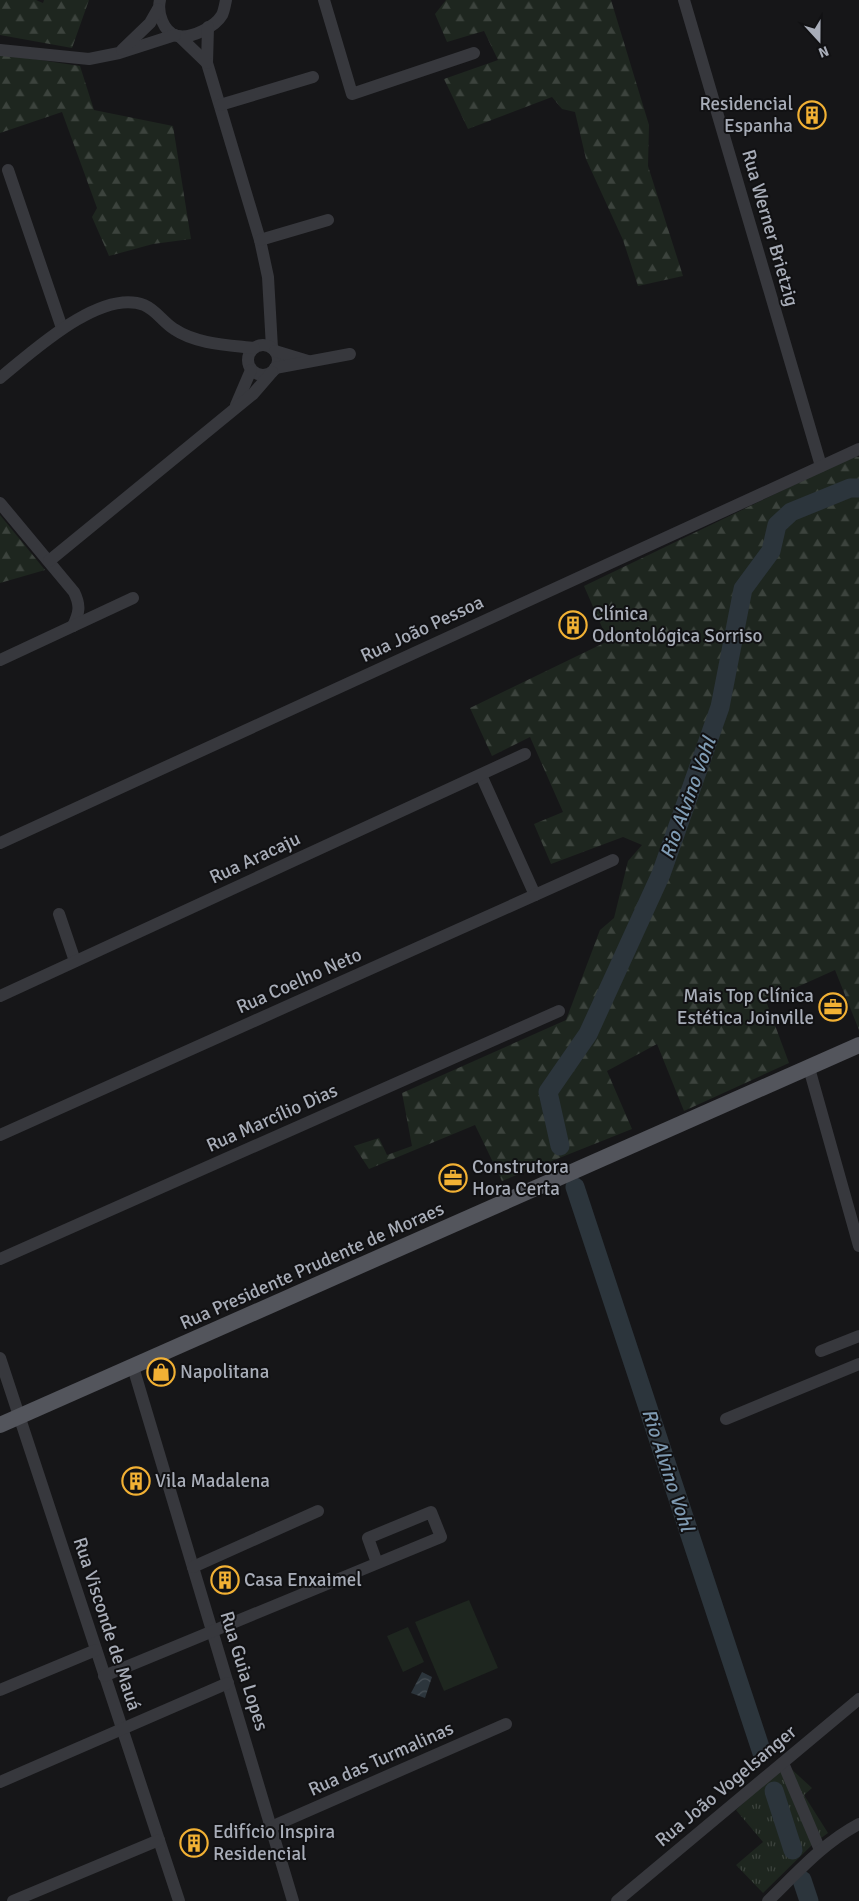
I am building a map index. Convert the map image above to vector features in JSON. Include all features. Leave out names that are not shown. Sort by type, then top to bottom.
[{"type":"main road","name":"Rua Presidente Prudente de Moraes","points":[[0,1425],[859,1046]]},
{"type":"street","points":[[0,50],[78,59],[119,53],[177,36],[189,35],[208,27],[222,14],[226,0]]},
{"type":"street","points":[[324,0],[352,94],[474,53]]},
{"type":"street","name":"Rua Werner Brietzig","points":[[684,0],[821,466]]},
{"type":"street","points":[[159,5],[167,27],[207,63]]},
{"type":"street","points":[[119,53],[150,23],[159,5]]},
{"type":"street","points":[[208,27],[207,63],[260,240],[268,277],[270,311],[265,348],[249,365],[235,407]]},
{"type":"street","points":[[220,105],[313,77]]},
{"type":"street","points":[[8,170],[62,328]]},
{"type":"street","points":[[260,240],[328,220]]},
{"type":"street","points":[[0,378],[62,328],[101,309],[119,304],[135,303],[153,310],[174,328],[190,337],[221,344],[265,348],[312,363]]},
{"type":"street","points":[[221,344],[259,375],[350,354]]},
{"type":"street","points":[[49,561],[253,394],[274,370],[278,359],[265,348]]},
{"type":"street","name":"Rua João Pessoa","points":[[0,844],[859,449]]},
{"type":"street","points":[[0,503],[74,592],[79,601],[80,610],[73,626]]},
{"type":"street","points":[[0,660],[133,598]]},
{"type":"street","name":"Rua Aracaju","points":[[0,996],[525,754]]},
{"type":"street","points":[[480,775],[535,895]]},
{"type":"street","name":"Rua Coelho Neto","points":[[0,1136],[613,860]]},
{"type":"street","points":[[59,914],[75,961]]},
{"type":"street","name":"Rua Marcílio Dias","points":[[0,1259],[559,1011]]},
{"type":"street","points":[[809,1068],[859,1246]]},
{"type":"street","points":[[821,1351],[859,1336]]},
{"type":"street","name":"Rua Visconde de Mauá","points":[[0,1358],[179,1901]]},
{"type":"street","points":[[726,1419],[859,1364]]},
{"type":"street","name":"Rua Guia Lopes","points":[[133,1367],[293,1901]]},
{"type":"street","points":[[193,1567],[318,1511]]},
{"type":"street","points":[[104,1676],[378,1563],[440,1537],[431,1512],[368,1538],[378,1563]]},
{"type":"street","points":[[0,1690],[96,1650]]},
{"type":"street","points":[[0,1782],[228,1683]]},
{"type":"street","name":"Rua João Vogelsanger","points":[[617,1901],[859,1699]]},
{"type":"street","name":"Rua das Turmalinas","points":[[271,1827],[506,1724]]},
{"type":"street","points":[[783,1762],[820,1850]]},
{"type":"street","points":[[768,1901],[820,1850],[841,1833],[859,1824]]},
{"type":"street","points":[[13,1901],[159,1840]]},
{"type":"green space","points":[[0,0],[36,0],[43,3],[44,0],[89,0],[72,48],[0,35]]},
{"type":"green space","points":[[446,0],[611,0],[649,125],[648,166],[683,276],[638,286],[623,240],[586,159],[575,112],[562,109],[552,97],[468,129],[444,79],[498,60],[484,31],[447,42],[435,14]]},
{"type":"green space","points":[[0,54],[80,66],[94,110],[173,126],[191,239],[153,244],[109,256],[92,217],[97,208],[62,112],[0,133]]},
{"type":"green space","points":[[854,456],[859,457],[859,1030],[835,970],[766,1001],[789,1063],[684,1111],[657,1044],[607,1071],[632,1129],[502,1181],[475,1125],[369,1169],[354,1146],[379,1138],[387,1155],[412,1146],[402,1093],[566,1020],[600,930],[614,918],[628,861],[642,845],[623,837],[551,864],[534,824],[563,812],[530,737],[492,756],[470,708],[608,641],[584,586]]},
{"type":"green space","points":[[0,515],[45,570],[0,583]]},
{"type":"green space","points":[[469,1600],[498,1668],[444,1691],[415,1622]]},
{"type":"green space","points":[[408,1627],[424,1662],[403,1672],[387,1636]]},
{"type":"green space","points":[[788,1766],[812,1788],[804,1795],[828,1833],[813,1844],[763,1893],[736,1865],[763,1842],[736,1810],[775,1774]]},
{"type":"water","points":[[422,1672],[432,1677],[425,1698],[411,1693]]},
{"type":"waterway","name":"Rio Alvino Vohl","points":[[560,1146],[548,1092],[588,1034],[661,874],[720,707],[743,589],[771,551],[777,525],[791,512],[850,488],[859,488]]},
{"type":"waterway","name":"Rio Alvino Vohl","points":[[575,1187],[762,1753]]},
{"type":"waterway","name":"Rio Alvino Vohl","points":[[774,1791],[793,1850]]},
{"type":"waterway","name":"Rio Alvino Vohl","points":[[802,1880],[809,1901]]},
{"type":"place","name":"Residencial Espanha","points":[[812,115]]},
{"type":"place","name":"Clínica Odontológica Sorriso","points":[[573,625]]},
{"type":"place","name":"Mais Top Clínica Estética Joinville","points":[[833,1007]]},
{"type":"place","name":"Construtora Hora Certa","points":[[453,1178]]},
{"type":"place","name":"Napolitana","points":[[161,1372]]},
{"type":"place","name":"Vila Madalena","points":[[136,1481]]},
{"type":"place","name":"Casa Enxaimel","points":[[225,1580]]},
{"type":"place","name":"Edifício Inspira Residencial","points":[[194,1843]]}]
